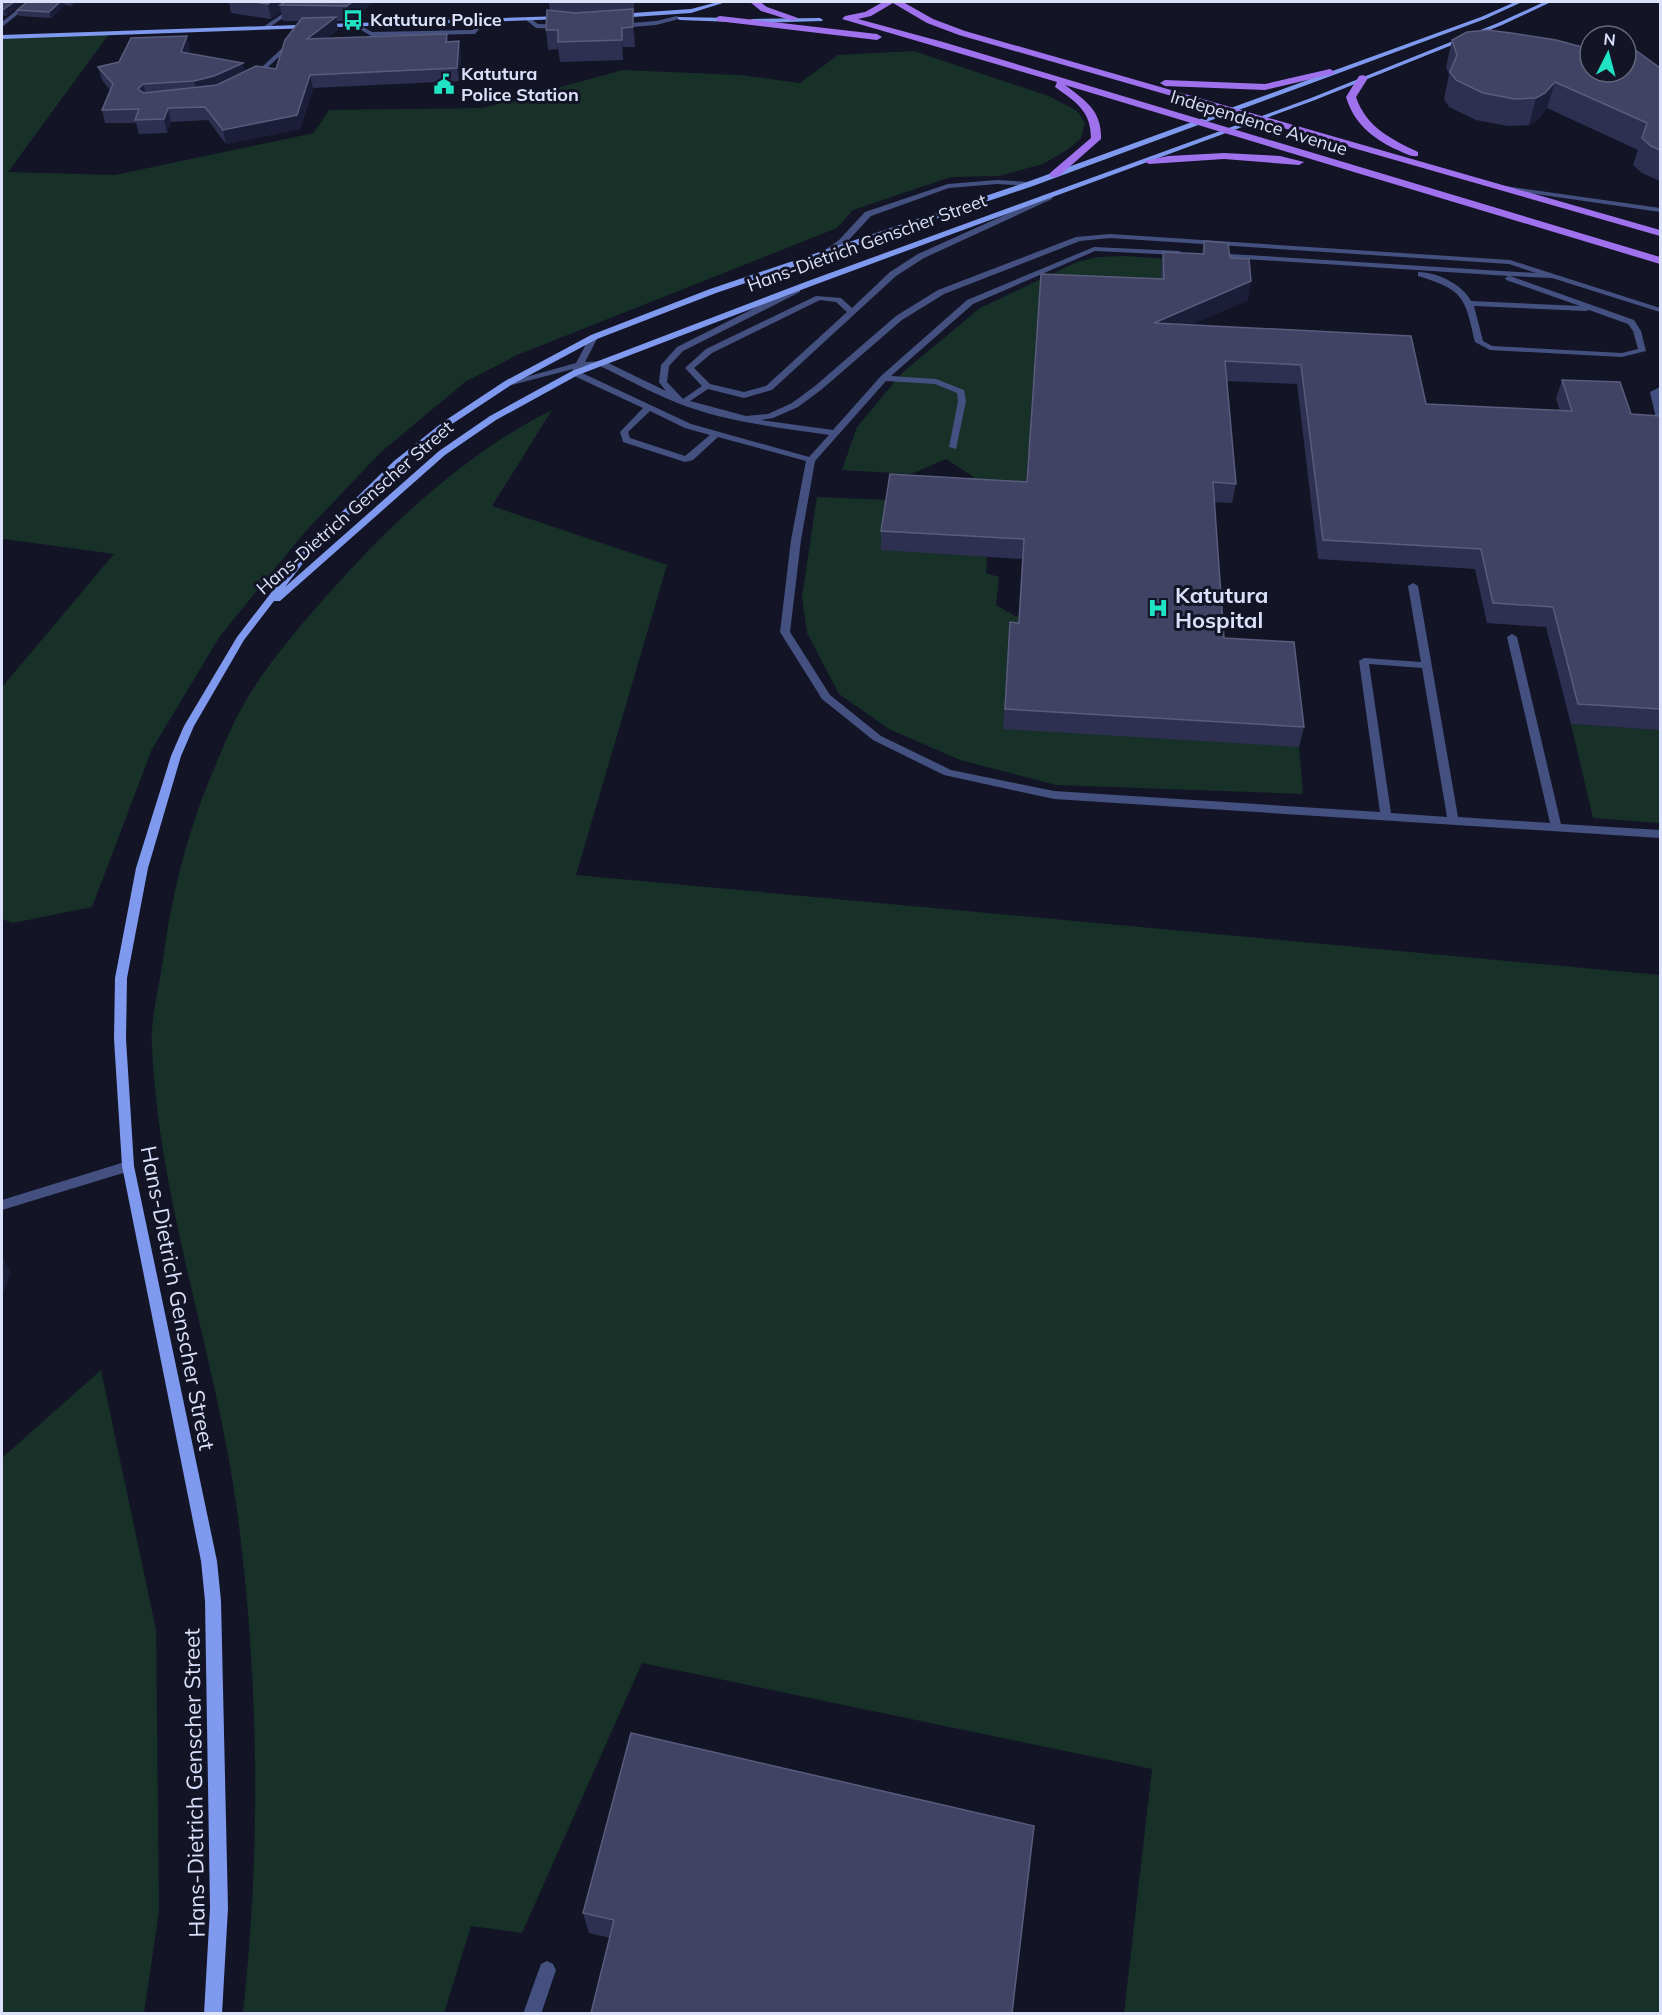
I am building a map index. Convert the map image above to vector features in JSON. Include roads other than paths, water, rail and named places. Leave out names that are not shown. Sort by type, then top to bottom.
[{"type":"main road","name":"Independence Avenue","points":[[754,2],[775,14],[820,20],[847,19],[868,14],[889,2]]},
{"type":"main road","name":"Independence Avenue","points":[[897,2],[930,21],[962,33],[1660,233]]},
{"type":"main road","name":"Independence Avenue","points":[[847,19],[965,51],[1051,79],[1660,261]]},
{"type":"main road","points":[[720,20],[878,37],[965,51]]},
{"type":"main road","points":[[1130,80],[1238,88],[1265,87],[1330,72]]},
{"type":"main road","points":[[1364,78],[1351,96],[1355,112],[1364,126],[1445,171]]},
{"type":"main road","points":[[1051,79],[1093,111],[1097,125],[1096,139],[1054,175]]},
{"type":"main road","points":[[1149,160],[1198,154],[1236,154],[1363,172]]},
{"type":"street","points":[[2,25],[30,2]]},
{"type":"street","points":[[265,28],[303,2]]},
{"type":"street","points":[[612,17],[691,11],[723,2]]},
{"type":"street","name":"Hans-Dietrich Genscher Street","points":[[213,2013],[219,1908],[210,1571],[128,1166],[120,1039],[121,978],[142,868],[176,756],[189,726],[240,639],[310,548],[397,464],[446,423],[508,384],[594,337],[713,291],[1030,184],[1226,110],[1483,18],[1519,2]]},
{"type":"street","name":"Hans-Dietrich Genscher Street","points":[[601,363],[811,283],[1260,119],[1500,24],[1548,2]]},
{"type":"street","points":[[622,16],[720,20],[820,20]]},
{"type":"street","points":[[2,37],[571,18]]},
{"type":"street","points":[[610,26],[643,25],[677,18]]},
{"type":"street","points":[[528,19],[543,27],[567,27]]},
{"type":"street","points":[[356,25],[371,34],[475,32],[483,21]]},
{"type":"street","points":[[245,84],[289,45],[303,27]]},
{"type":"street","points":[[823,254],[848,237],[868,214],[948,186],[997,182],[1030,184]]},
{"type":"street","points":[[1500,186],[1660,210]]},
{"type":"street","points":[[852,312],[838,300],[819,298],[709,351],[689,368],[707,386],[744,396],[769,388],[852,312],[893,274],[921,256],[1056,194]]},
{"type":"street","points":[[746,419],[770,416],[795,405],[899,318],[941,292],[1079,239],[1110,236],[1510,262],[1660,310]]},
{"type":"street","points":[[1184,253],[1094,249],[970,302],[884,378],[811,460],[796,540],[785,632],[826,697],[877,738],[948,773],[1054,795],[1660,834]]},
{"type":"street","points":[[1208,255],[1550,276]]},
{"type":"street","points":[[1421,274],[1464,292],[1470,303],[1479,342],[1490,348],[1622,355],[1642,351],[1637,331],[1631,322],[1494,272]]},
{"type":"street","points":[[681,401],[663,382],[665,364],[680,349],[811,283]]},
{"type":"street","points":[[1470,303],[1599,310]]},
{"type":"street","points":[[577,369],[594,337]]},
{"type":"street","points":[[508,384],[601,363],[681,401],[770,425],[834,433]]},
{"type":"street","points":[[577,369],[647,409],[715,435],[811,460]]},
{"type":"street","name":"Hans-Dietrich Genscher Street","points":[[256,617],[442,453],[493,418],[577,369]]},
{"type":"street","points":[[884,378],[936,382],[961,392],[962,401],[953,447]]},
{"type":"street","points":[[681,401],[707,386]]},
{"type":"street","points":[[1660,390],[1654,392],[1653,398],[1660,417]]},
{"type":"street","points":[[647,409],[624,432],[626,440],[685,459],[690,458],[715,435]]},
{"type":"street","points":[[1413,586],[1453,820]]},
{"type":"street","points":[[1512,638],[1556,827]]},
{"type":"street","points":[[1386,816],[1365,661],[1427,665]]},
{"type":"street","points":[[2,1205],[128,1166]]},
{"type":"street","points":[[532,2013],[547,1970]]},
{"type":"place","name":"Katutura Police","points":[[353,20]]},
{"type":"place","name":"Katutura Police Station","points":[[444,84]]},
{"type":"place","name":"Katutura Hospital","points":[[1158,608]]}]
